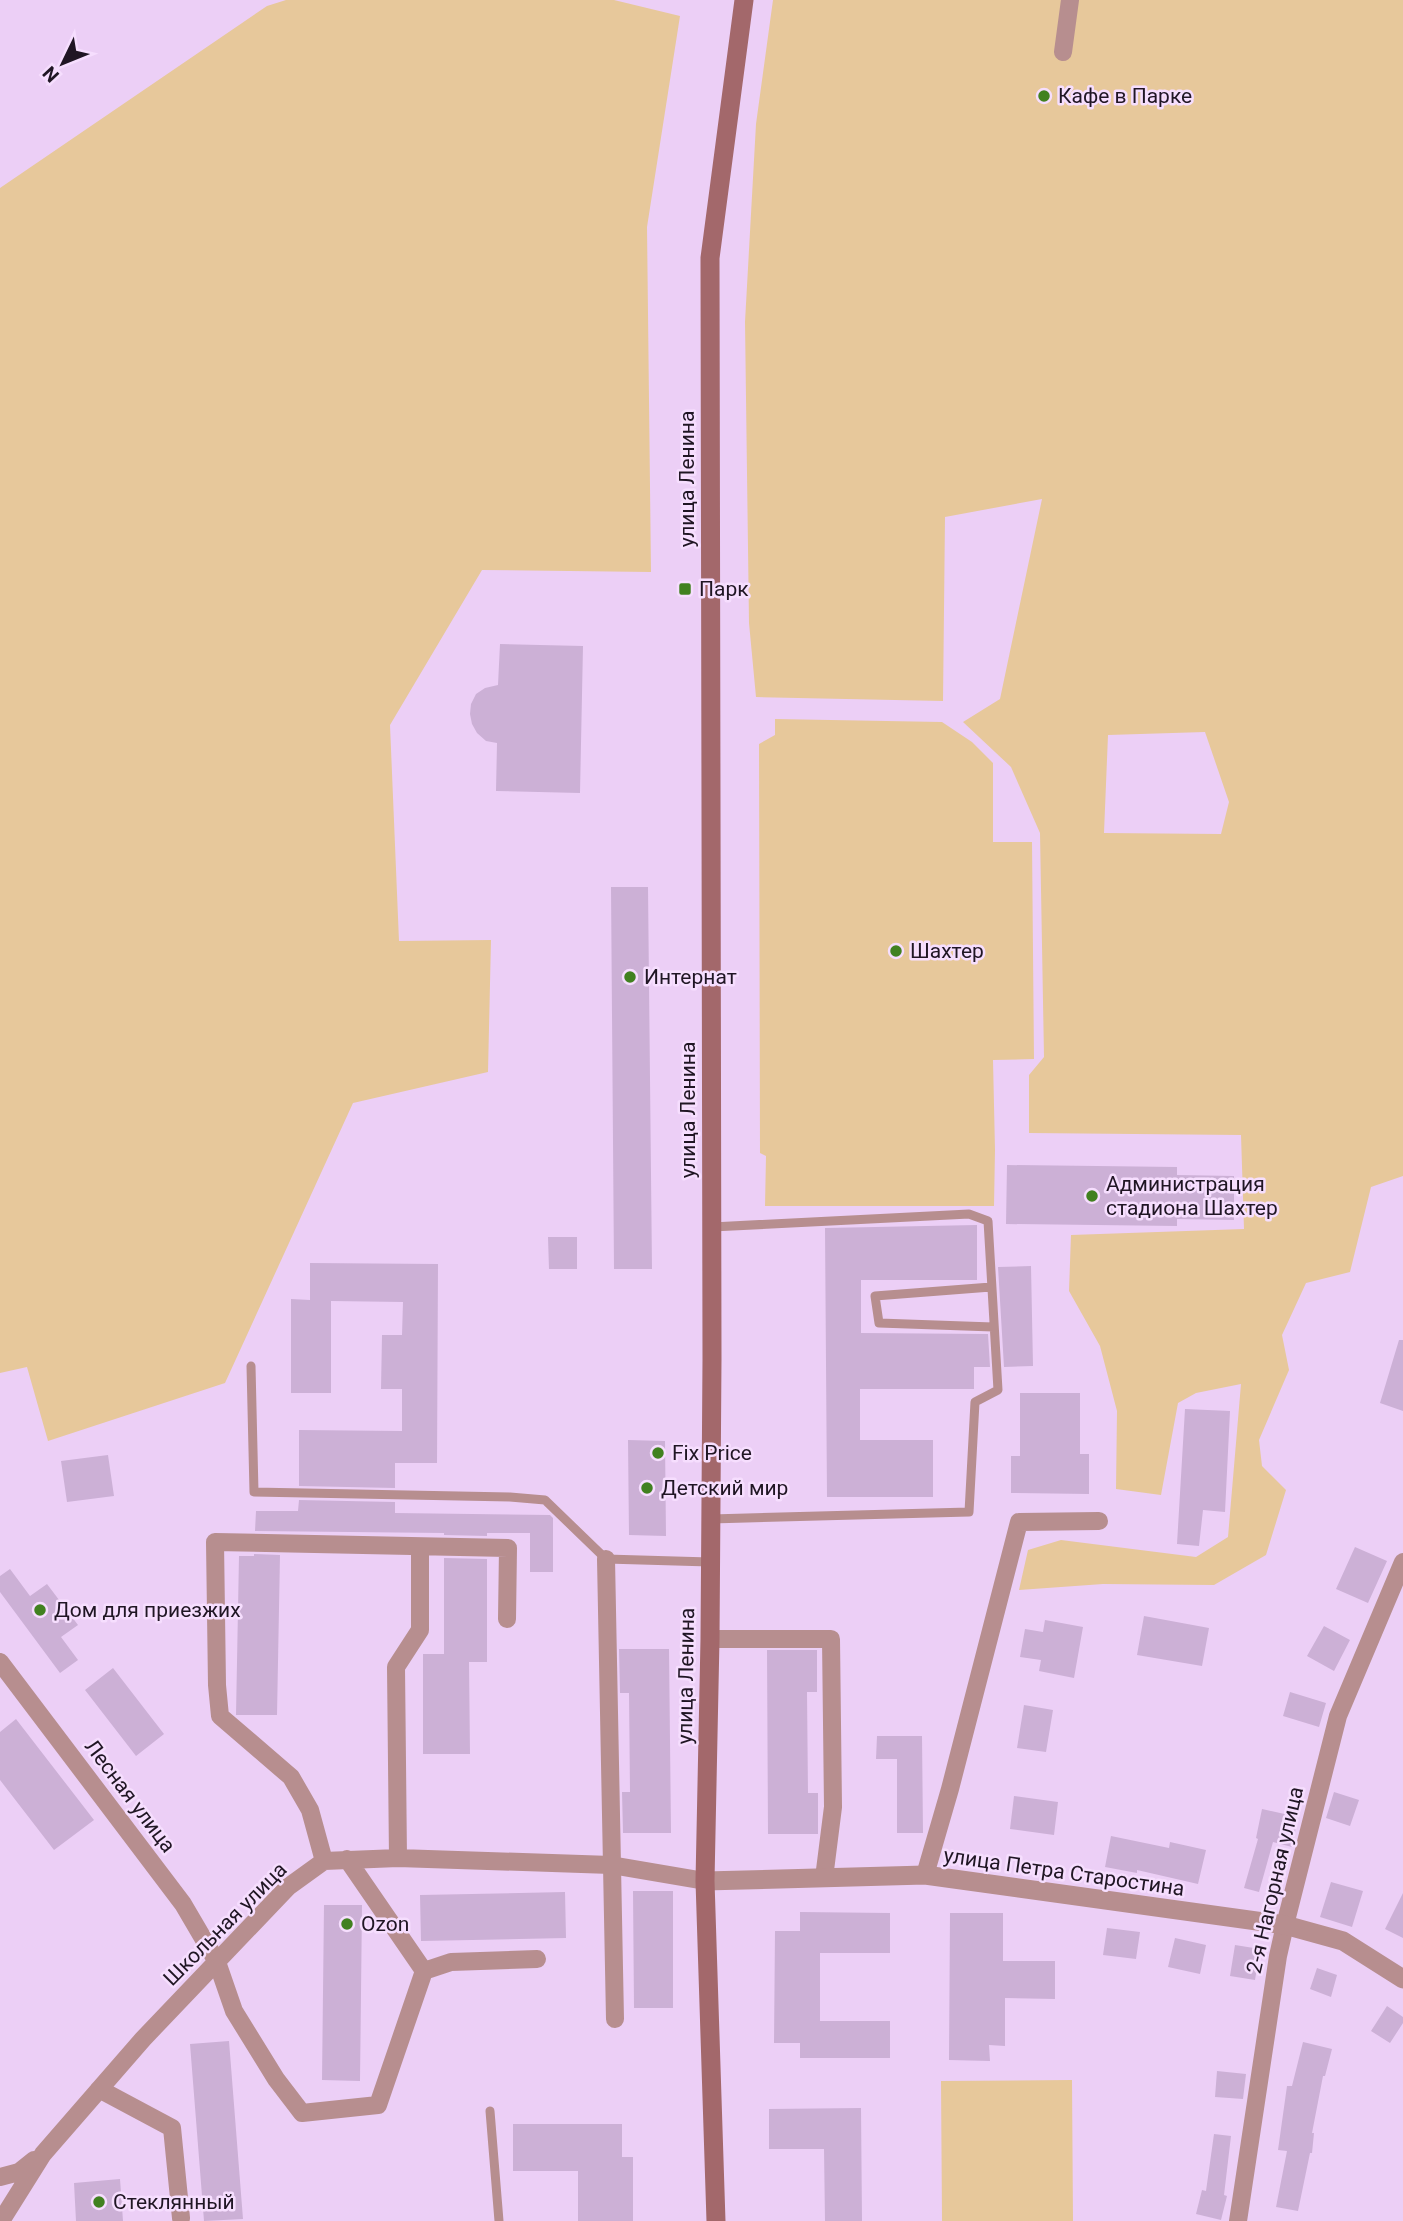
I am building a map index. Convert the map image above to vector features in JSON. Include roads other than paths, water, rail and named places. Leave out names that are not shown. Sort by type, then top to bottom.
[{"type":"main road","name":"улица Ленина","points":[[716,2221],[705,1881],[710,1639],[712,1227],[710,257],[744,0]]},
{"type":"street","points":[[1063,52],[1070,0]]},
{"type":"street","points":[[925,1875],[1019,1522],[1099,1521]]},
{"type":"street","points":[[507,1619],[508,1548],[215,1542],[217,1685],[220,1716],[291,1777],[310,1810],[324,1861],[398,1858],[611,1865],[705,1881]]},
{"type":"street","points":[[398,1858],[396,1667],[420,1630],[419,1547]]},
{"type":"street","points":[[606,1559],[615,2019]]},
{"type":"street","name":"2-я Нагорная улица","points":[[1238,2221],[1285,1925],[1338,1716],[1403,1562]]},
{"type":"street","points":[[710,1639],[831,1639],[833,1807],[824,1878]]},
{"type":"street","name":"Лесная улица","points":[[0,1662],[183,1904],[217,1962]]},
{"type":"street","points":[[347,1859],[424,1971]]},
{"type":"street","name":"Школьная улица","points":[[1,2218],[43,2154],[143,2039],[288,1888],[324,1861]]},
{"type":"street","name":"улица Петра Старостина","points":[[705,1881],[925,1875],[1285,1925],[1343,1941],[1403,1979]]},
{"type":"street","points":[[424,1971],[451,1962],[537,1959]]},
{"type":"street","points":[[217,1962],[234,2011],[276,2079],[302,2113],[378,2105],[424,1971]]},
{"type":"street","points":[[99,2089],[172,2128],[181,2218]]},
{"type":"street","points":[[0,2177],[19,2172],[43,2154]]},
{"type":"lane","points":[[710,1519],[969,1512],[975,1402],[998,1390],[991,1287],[993,1267],[988,1222],[969,1214],[712,1227]]},
{"type":"lane","points":[[991,1287],[874,1296],[879,1324],[993,1327]]},
{"type":"lane","points":[[251,1366],[254,1492],[545,1500],[606,1559],[710,1562]]},
{"type":"lane","points":[[490,2111],[499,2221]]},
{"type":"place","name":"Кафе в Парке","points":[[1044,96]]},
{"type":"place","name":"Парк","points":[[685,589]]},
{"type":"place","name":"Шахтер","points":[[896,951]]},
{"type":"place","name":"Интернат","points":[[630,977]]},
{"type":"place","name":"Администрация стадиона Шахтер","points":[[1092,1196]]},
{"type":"place","name":"Fix Price","points":[[658,1453]]},
{"type":"place","name":"Детский мир","points":[[647,1488]]},
{"type":"place","name":"Дом для приезжих","points":[[40,1610]]},
{"type":"place","name":"Ozon","points":[[347,1924]]},
{"type":"place","name":"Стеклянный","points":[[99,2202]]}]
